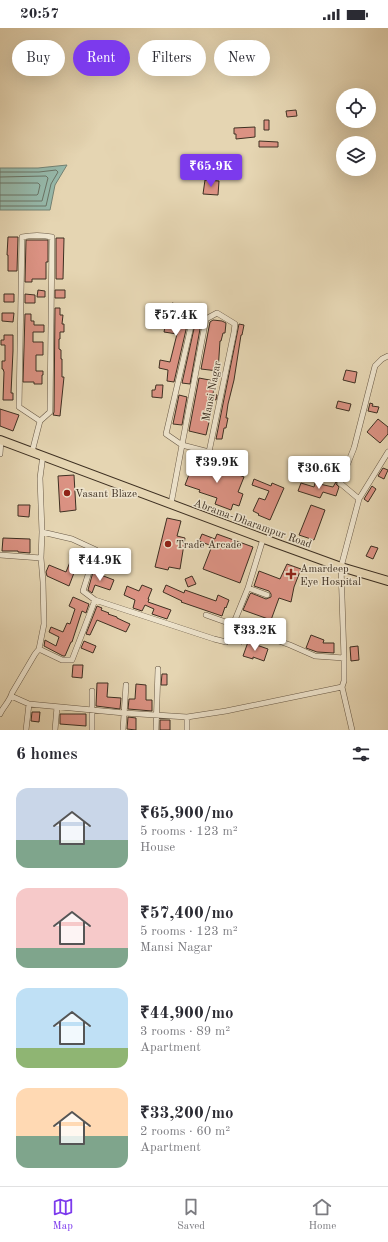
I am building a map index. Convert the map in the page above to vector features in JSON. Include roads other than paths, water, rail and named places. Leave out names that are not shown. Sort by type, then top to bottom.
[{"type":"main road","name":"Abrama-Dharampur Road","points":[[0,440],[263,539],[341,567],[388,581]]},
{"type":"street","points":[[32,452],[40,421],[50,412],[52,238],[36,235],[22,236],[19,408],[40,421]]},
{"type":"street","name":"Mansi Nagar","points":[[171,504],[182,445],[206,319],[217,313],[234,324],[209,452],[182,445],[166,434],[195,309]]},
{"type":"street","points":[[359,499],[340,483],[354,448],[375,366],[382,359],[388,356]]},
{"type":"street","points":[[0,440],[0,454]]},
{"type":"street","points":[[352,730],[342,687],[344,682],[344,658],[341,567],[359,499],[380,463],[386,462],[388,452]]},
{"type":"street","points":[[0,714],[31,660],[40,649],[44,624],[40,478],[43,455]]},
{"type":"street","points":[[42,532],[72,539],[96,550],[83,591],[95,600],[226,642],[248,588],[263,539]]},
{"type":"street","points":[[0,555],[41,558]]},
{"type":"street","points":[[248,588],[267,595]]},
{"type":"street","points":[[40,649],[62,660],[72,660],[95,600]]},
{"type":"street","points":[[206,615],[290,645],[315,656],[344,658]]},
{"type":"street","points":[[156,730],[158,669]]},
{"type":"street","points":[[123,730],[126,685]]},
{"type":"street","points":[[11,696],[29,704],[187,717],[226,711],[342,687]]},
{"type":"street","points":[[92,691],[92,730]]},
{"type":"street","points":[[26,730],[29,704]]},
{"type":"street","points":[[55,730],[57,707]]},
{"type":"street","points":[[187,717],[187,730]]},
{"type":"water","points":[[67,165],[55,185],[50,210],[0,210],[0,168],[38,168]]},
{"type":"place","name":"Vasant Blaze","points":[[67,493]]},
{"type":"place","name":"Trade Arcade","points":[[168,544]]},
{"type":"place","name":"Amardeep Eye Hospital","points":[[291,574]]}]
